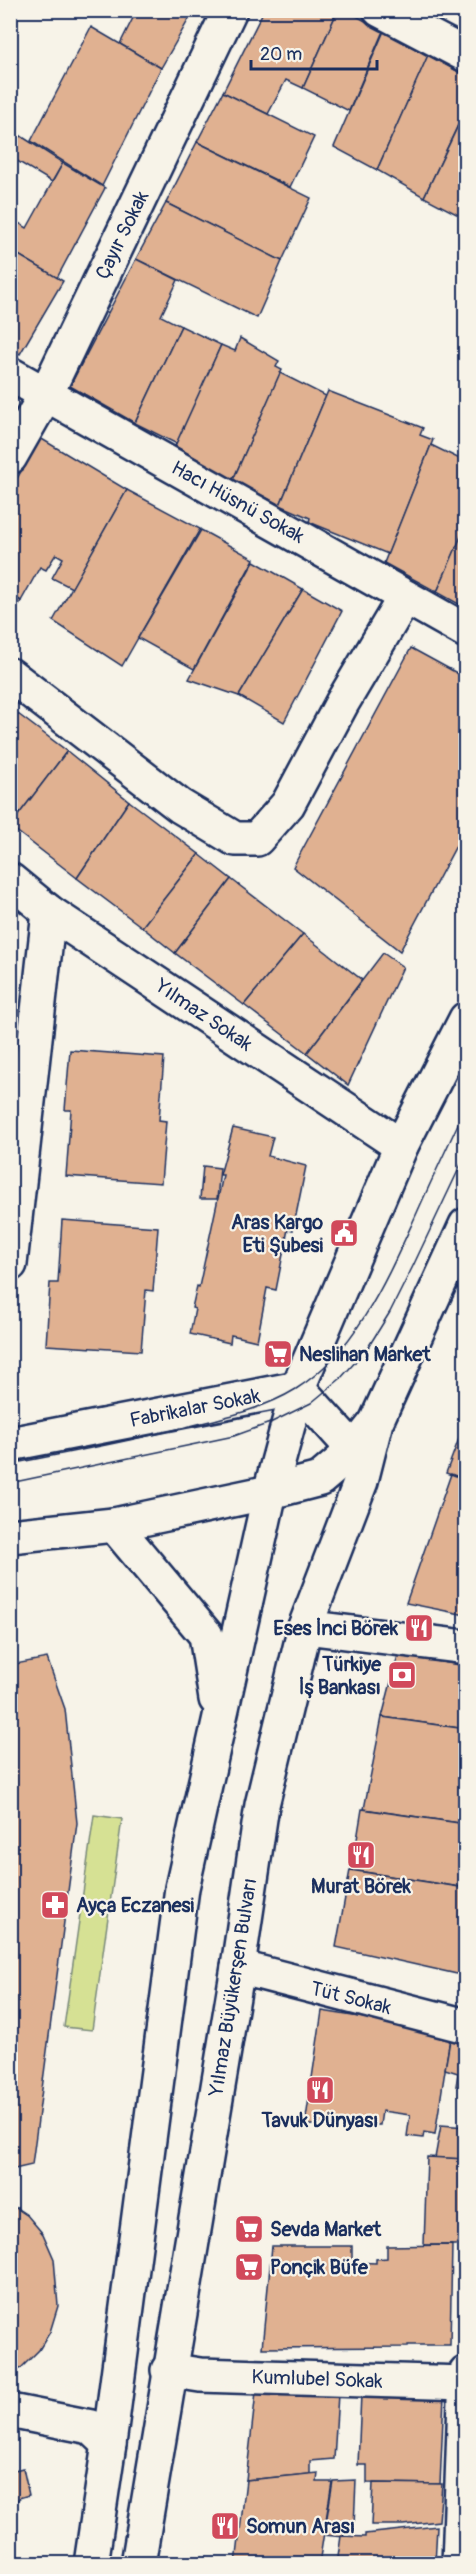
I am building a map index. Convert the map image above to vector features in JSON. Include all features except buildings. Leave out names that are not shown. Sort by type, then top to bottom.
[{"type":"main road","name":"Çayır Sokak","points":[[10,458],[46,394],[230,10]]},
{"type":"main road","points":[[380,10],[465,55]]},
{"type":"main road","name":"Hacı Hüsnü Sokak","points":[[10,374],[465,631]]},
{"type":"main road","points":[[10,675],[180,806],[235,839],[257,839],[288,804],[342,704],[405,597]]},
{"type":"main road","name":"Yılmaz Sokak","points":[[10,880],[49,912],[401,1146]]},
{"type":"main road","points":[[10,1264],[49,912]]},
{"type":"main road","points":[[91,2564],[109,2444],[120,2346],[182,1888],[270,1492],[298,1388],[401,1146],[465,1019]]},
{"type":"main road","name":"Yılmaz Büyükerşen Bulvarı","points":[[138,2564],[168,2370],[238,1967],[262,1805],[306,1627],[358,1465],[465,1225]]},
{"type":"main road","points":[[10,1536],[114,1525],[270,1492],[320,1479],[358,1465],[298,1388]]},
{"type":"main road","name":"Fabrikalar Sokak","points":[[10,1444],[298,1388]]},
{"type":"main road","points":[[114,1525],[206,1635],[219,1714]]},
{"type":"main road","points":[[306,1627],[465,1647]]},
{"type":"main road","name":"Tüt Sokak","points":[[238,1967],[465,2026]]},
{"type":"main road","name":"Kumlubel Sokak","points":[[168,2370],[200,2375],[465,2380]]},
{"type":"main road","points":[[459,2564],[465,2380]]},
{"type":"main road","points":[[10,2411],[91,2427],[109,2444]]},
{"type":"green space","points":[[94,1815],[122,1819],[92,2030],[64,2027]]},
{"type":"tram line","points":[[10,1464],[128,1441],[236,1414],[285,1395],[317,1373],[353,1334],[382,1287],[466,1107]]},
{"type":"tram line","points":[[10,1483],[234,1436],[270,1423],[311,1403],[340,1379],[367,1349],[390,1312],[466,1154]]},
{"type":"place","name":"Aras Kargo Eti Şubesi","points":[[344,1233]]},
{"type":"place","name":"Neslihan Market","points":[[278,1354]]},
{"type":"place","name":"Eses İnci Börek","points":[[419,1628]]},
{"type":"place","name":"Türkiye İş Bankası","points":[[402,1675]]},
{"type":"place","name":"Murat Börek","points":[[361,1855]]},
{"type":"place","name":"Ayça Eczanesi","points":[[55,1905]]},
{"type":"place","name":"Tavuk Dünyası","points":[[320,2090]]},
{"type":"place","name":"Sevda Market","points":[[249,2229]]},
{"type":"place","name":"Ponçik Büfe","points":[[249,2267]]},
{"type":"place","name":"Somun Arası","points":[[225,2526]]}]
